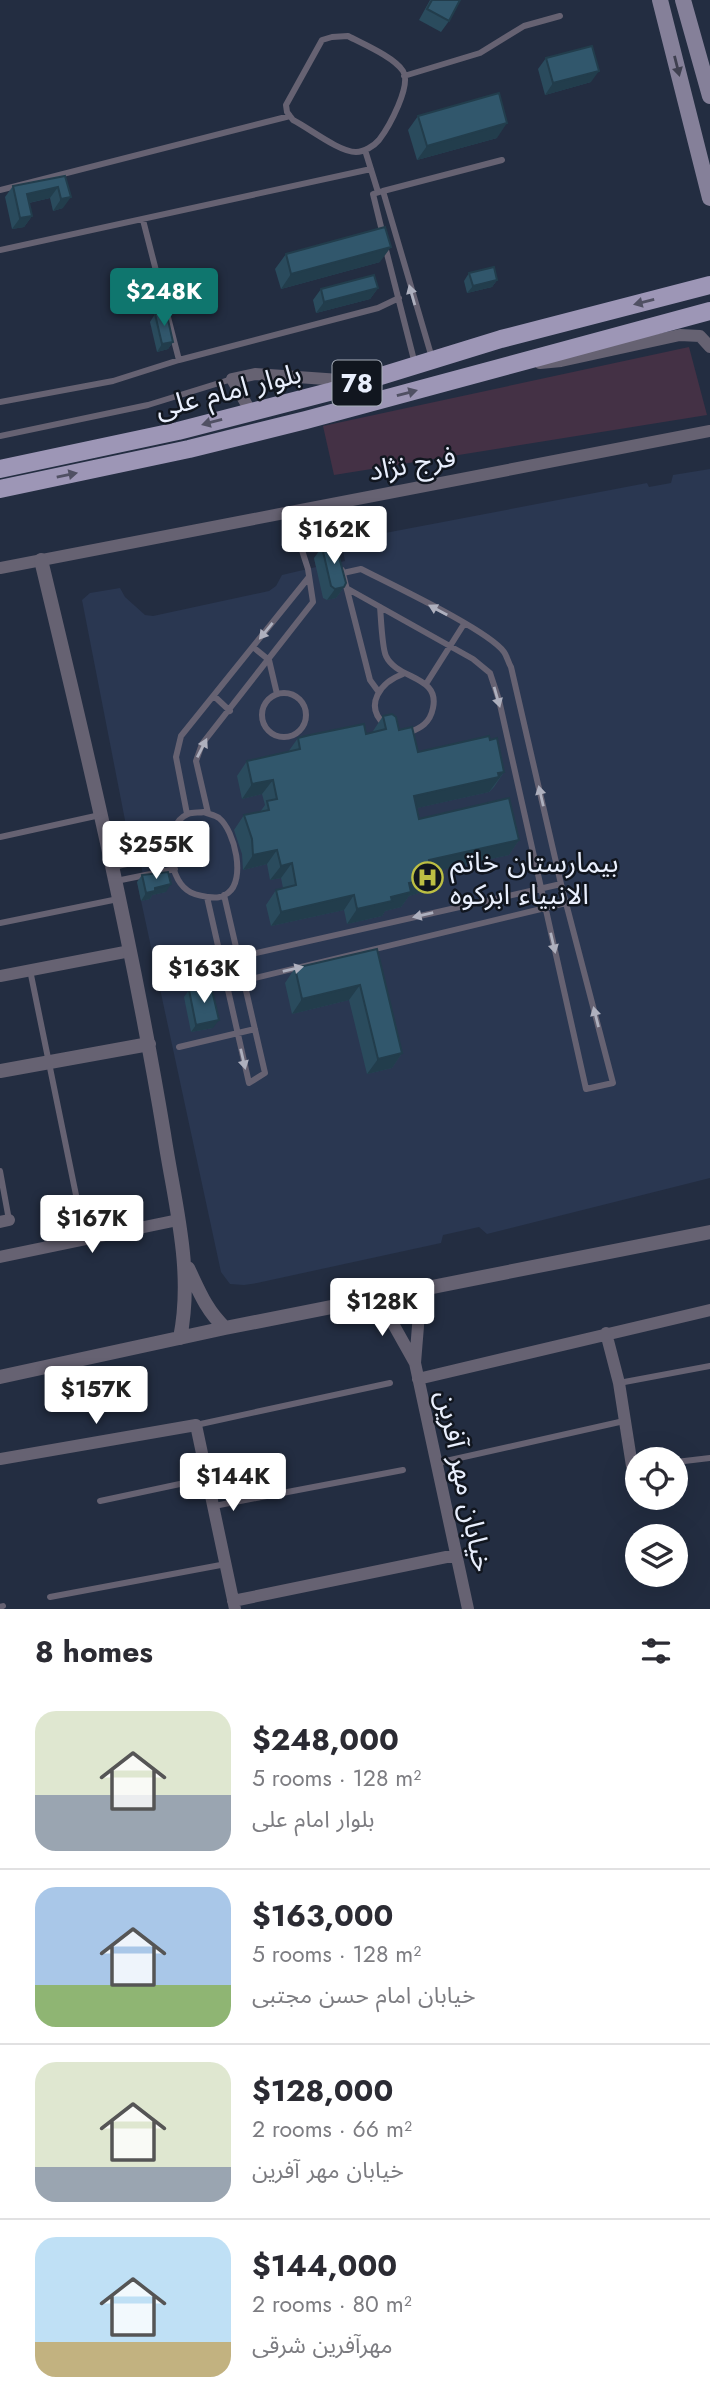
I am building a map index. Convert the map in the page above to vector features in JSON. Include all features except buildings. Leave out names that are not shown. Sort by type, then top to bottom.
[{"type":"main road","points":[[660,0],[710,198]]},
{"type":"main road","points":[[683,0],[710,96]]},
{"type":"main road","name":"بلوار امام علی","points":[[0,469],[178,431],[361,382],[501,339],[710,285]]},
{"type":"main road","name":"بلوار امام علی","points":[[0,489],[189,449],[306,420],[710,311]]},
{"type":"main road","points":[[300,399],[306,420]]},
{"type":"street","points":[[515,365],[561,361],[680,335],[700,336],[710,347]]},
{"type":"street","points":[[251,412],[232,379],[255,374],[361,382]]},
{"type":"street","name":"فرج نژاد","points":[[0,568],[710,431]]},
{"type":"street","points":[[41,560],[102,814],[149,1044],[185,1261],[185,1301],[180,1338]]},
{"type":"street","points":[[0,976],[130,951]]},
{"type":"street","points":[[0,1071],[48,1060],[149,1044]]},
{"type":"street","points":[[0,1256],[177,1220]]},
{"type":"street","points":[[0,1377],[225,1328],[710,1232]]},
{"type":"street","points":[[185,1261],[212,1316],[225,1328]]},
{"type":"street","name":"خیابان مهر آفرین","points":[[421,1289],[415,1363],[468,1609]]},
{"type":"street","name":"خیابان مهر آفرین","points":[[378,1297],[415,1363]]},
{"type":"street","points":[[418,1379],[710,1310]]},
{"type":"street","points":[[606,1333],[619,1383],[630,1447]]},
{"type":"street","points":[[0,1459],[196,1426],[234,1605],[456,1555]]},
{"type":"lane","points":[[404,76],[480,53],[524,26],[560,16]]},
{"type":"lane","points":[[348,36],[393,61],[403,71],[404,76],[404,92],[379,141],[357,152],[345,149],[293,120],[286,105],[322,40],[348,36]]},
{"type":"lane","points":[[0,190],[290,116]]},
{"type":"lane","points":[[365,149],[380,192],[424,363]]},
{"type":"lane","points":[[424,363],[398,298],[373,194],[502,160]]},
{"type":"lane","points":[[0,250],[371,169]]},
{"type":"lane","points":[[143,220],[179,360]]},
{"type":"lane","points":[[0,402],[113,381],[179,360],[378,308],[398,298]]},
{"type":"lane","points":[[0,436],[148,405],[232,379]]},
{"type":"lane","points":[[326,504],[370,680],[378,691]]},
{"type":"lane","points":[[208,813],[196,761],[202,744],[313,602],[309,577],[290,511]]},
{"type":"lane","points":[[343,573],[361,569],[464,624],[491,640],[503,651],[511,667],[561,884],[613,1083],[586,1089],[499,700],[490,673],[473,659],[348,589]]},
{"type":"lane","points":[[187,814],[176,757],[181,736],[309,577]]},
{"type":"lane","points":[[380,607],[386,656],[403,674]]},
{"type":"lane","points":[[426,684],[464,624]]},
{"type":"lane","points":[[253,647],[269,660],[277,694]]},
{"type":"lane","points":[[403,674],[418,677],[430,687],[435,702],[432,717],[422,728],[407,733],[396,731],[380,720],[375,706],[378,691],[388,679],[403,674]]},
{"type":"lane","points":[[277,694],[294,694],[304,703],[307,715],[303,727],[293,736],[281,737],[269,732],[262,721],[262,708],[270,697],[277,694]]},
{"type":"lane","points":[[214,695],[230,710]]},
{"type":"lane","points":[[208,813],[219,818],[228,831],[237,862],[236,881],[230,892],[217,898],[185,889],[175,869],[172,854],[172,834],[176,822],[187,814],[208,813]]},
{"type":"lane","points":[[0,837],[102,814]]},
{"type":"lane","points":[[114,874],[172,854]]},
{"type":"lane","points":[[114,874],[175,869]]},
{"type":"lane","points":[[221,961],[561,884]]},
{"type":"lane","points":[[207,897],[249,1083],[265,1073],[224,895]]},
{"type":"lane","points":[[0,923],[118,899]]},
{"type":"lane","points":[[226,985],[566,903]]},
{"type":"lane","points":[[30,970],[85,1239]]},
{"type":"lane","points":[[187,981],[223,972]]},
{"type":"lane","points":[[178,1047],[255,1029]]},
{"type":"lane","points":[[0,1171],[4,1221]]},
{"type":"lane","points":[[619,1383],[710,1366]]},
{"type":"lane","points":[[196,1426],[390,1383]]},
{"type":"lane","points":[[437,1463],[624,1421]]},
{"type":"lane","points":[[688,1461],[710,1458]]},
{"type":"lane","points":[[214,1506],[403,1470]]},
{"type":"lane","points":[[100,1501],[208,1478]]},
{"type":"lane","points":[[50,1597],[226,1564]]},
{"type":"shaded area","points":[[689,347],[707,415],[334,475],[323,426]]},
{"type":"shaded area","name":"بیمارستان خاتم الانبیاء ابرکوه","points":[[710,469],[710,1178],[487,1234],[479,1227],[443,1235],[441,1243],[257,1283],[230,1284],[221,1272],[137,882],[144,880],[139,855],[132,856],[82,600],[90,593],[120,588],[125,597],[145,615],[153,616],[269,591],[276,586],[282,575],[316,567],[314,558],[331,564],[345,561],[343,551],[357,547],[364,537],[647,483],[649,487],[671,483],[673,475]]},
{"type":"place","name":"بیمارستان خاتم الانبیاء ابرکوه","points":[[427,878]]}]
